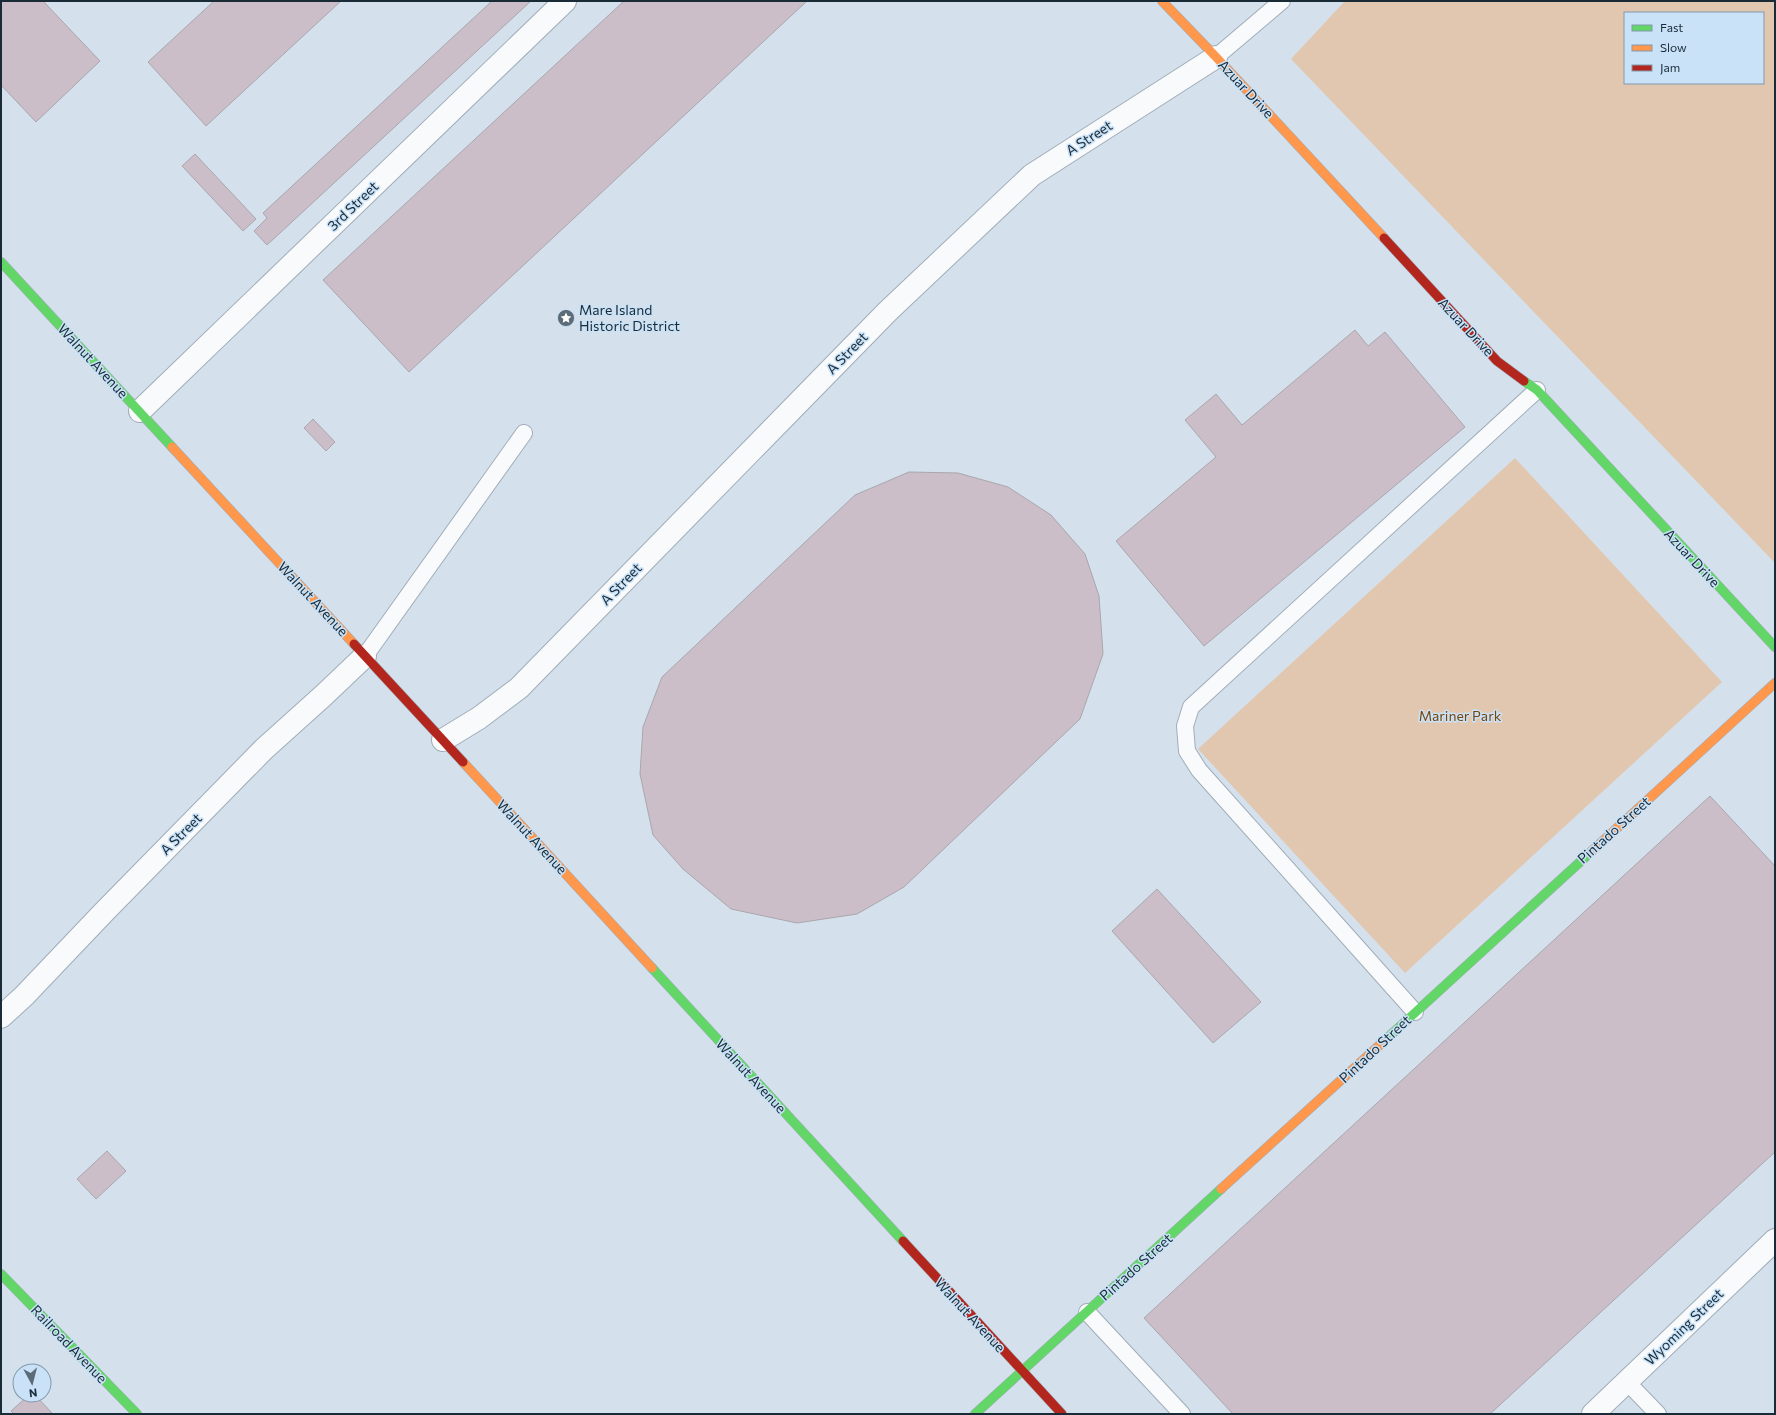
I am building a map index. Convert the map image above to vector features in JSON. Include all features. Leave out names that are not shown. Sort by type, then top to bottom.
[{"type":"street","name":"3rd Street","points":[[140,411],[565,1]]},
{"type":"street","name":"Azuar Drive","points":[[1162,1],[1216,57],[1497,361],[1537,390],[1775,647]]},
{"type":"street","name":"A Street","points":[[443,740],[479,718],[519,688],[888,311],[1032,175],[1216,57]]},
{"type":"street","name":"Walnut Avenue","points":[[1,262],[140,411],[1062,1414]]},
{"type":"street","name":"A Street","points":[[1,1017],[24,996],[264,749],[365,656]]},
{"type":"street","name":"Pintado Street","points":[[975,1414],[1775,683]]},
{"type":"street","name":"Wyoming Street","points":[[1593,1414],[1775,1240]]},
{"type":"street","name":"Railroad Avenue","points":[[1,1274],[137,1414]]},
{"type":"lane","name":"A Street","points":[[1216,57],[1282,1]]},
{"type":"lane","points":[[1415,1012],[1199,770],[1187,751],[1185,726],[1191,707],[1537,390]]},
{"type":"lane","points":[[365,656],[524,433]]},
{"type":"lane","points":[[1087,1312],[1182,1414]]},
{"type":"lane","points":[[1627,1382],[1658,1414]]},
{"type":"green space","points":[[1345,1],[1775,1],[1775,563],[1291,59]]},
{"type":"green space","name":"Mariner Park","points":[[1515,458],[1722,682],[1405,973],[1198,749]]},
{"type":"building","points":[[1,1],[43,1],[100,61],[36,122],[1,85]]},
{"type":"building","points":[[214,1],[341,1],[206,126],[148,62]]},
{"type":"building","points":[[492,1],[531,1],[267,245],[254,231],[267,218],[263,213]]},
{"type":"building","points":[[624,1],[807,1],[409,372],[323,280]]},
{"type":"building","points":[[195,154],[256,219],[243,231],[182,166]]},
{"type":"building","points":[[1355,330],[1368,346],[1385,332],[1465,427],[1204,646],[1116,541],[1216,457],[1185,420],[1216,394],[1242,425]]},
{"type":"building","points":[[313,419],[335,442],[326,451],[304,428]]},
{"type":"building","points":[[909,472],[958,473],[1008,487],[1051,515],[1085,554],[1099,596],[1103,654],[1080,719],[904,887],[857,914],[797,923],[731,909],[683,869],[653,835],[640,774],[643,727],[662,677],[855,495]]},
{"type":"building","points":[[1710,796],[1775,866],[1775,1152],[1490,1414],[1233,1414],[1144,1318]]},
{"type":"building","points":[[1157,889],[1261,1002],[1213,1043],[1112,931]]},
{"type":"building","points":[[107,1151],[126,1171],[96,1199],[77,1179]]},
{"type":"building","points":[[20,1403],[43,1403],[53,1414],[14,1414],[11,1411]]},
{"type":"traffic: fast","points":[[1,262],[172,447]]},
{"type":"traffic: fast","points":[[1524,381],[1537,390],[1775,647]]},
{"type":"traffic: fast","points":[[1383,1042],[1592,851]]},
{"type":"traffic: fast","points":[[652,968],[903,1241]]},
{"type":"traffic: fast","points":[[975,1414],[1221,1189]]},
{"type":"traffic: fast","points":[[1,1274],[137,1414]]},
{"type":"traffic: slow","points":[[1162,1],[1384,238]]},
{"type":"traffic: slow","points":[[172,447],[354,644]]},
{"type":"traffic: slow","points":[[1592,851],[1775,683]]},
{"type":"traffic: slow","points":[[463,762],[652,968]]},
{"type":"traffic: slow","points":[[1221,1189],[1383,1042]]},
{"type":"traffic: jam","points":[[1384,238],[1497,361],[1524,381]]},
{"type":"traffic: jam","points":[[354,644],[463,762]]},
{"type":"traffic: jam","points":[[903,1241],[1062,1414]]},
{"type":"place","name":"Mare Island Historic District","points":[[566,318]]}]
